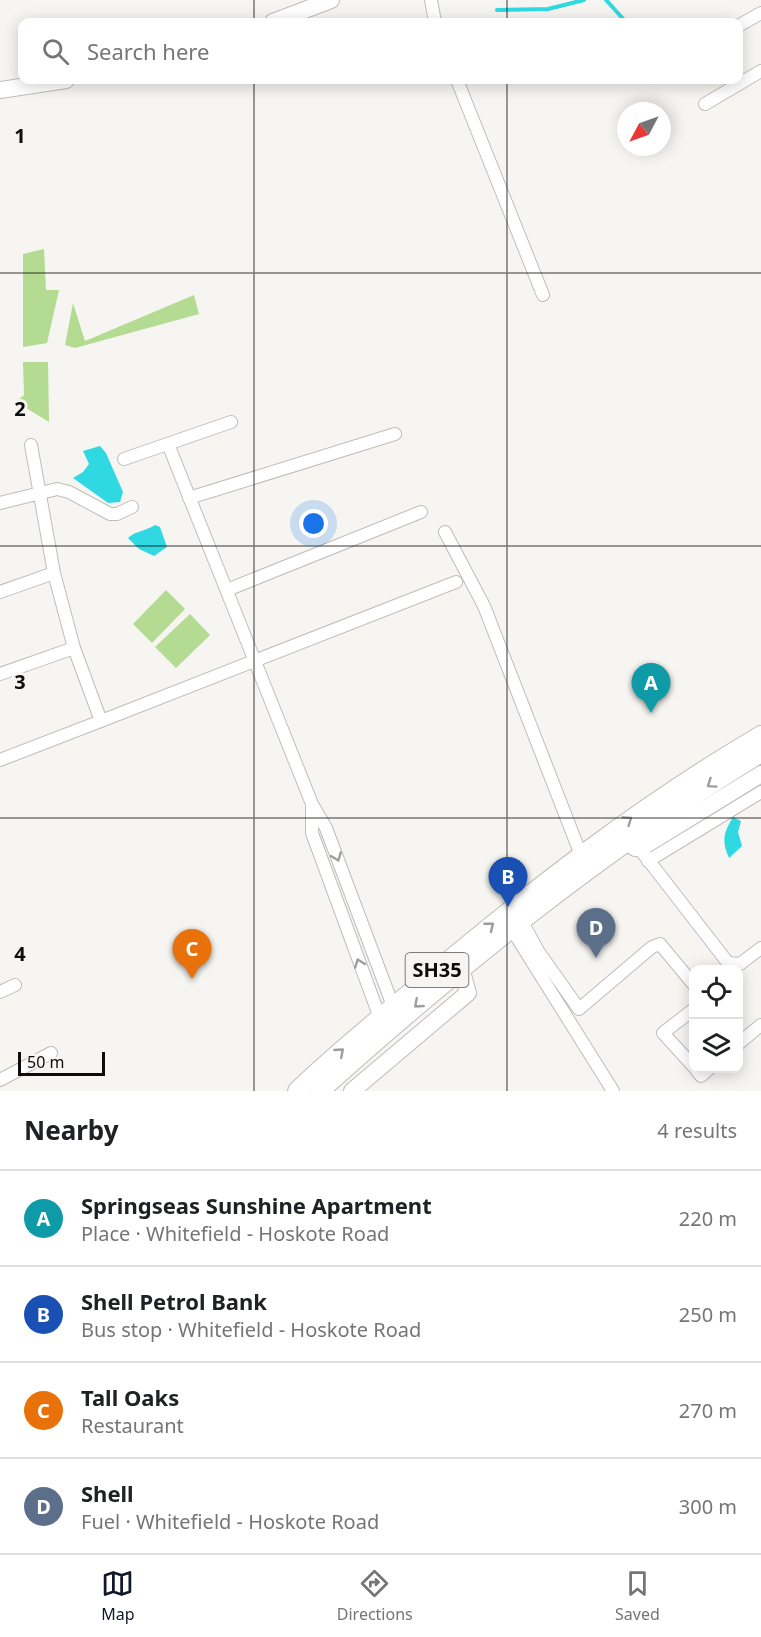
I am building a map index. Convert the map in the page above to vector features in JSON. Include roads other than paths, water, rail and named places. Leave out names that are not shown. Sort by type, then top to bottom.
[{"type":"main road","name":"SH35","points":[[297,1091],[387,1012],[581,855],[642,810],[761,735]]},
{"type":"main road","name":"SH35","points":[[320,1091],[461,968],[516,924],[638,850],[761,753]]},
{"type":"street","points":[[284,18],[331,0]]},
{"type":"street","points":[[431,0],[434,18]]},
{"type":"street","points":[[743,23],[761,13]]},
{"type":"street","points":[[743,82],[761,71]]},
{"type":"street","points":[[0,90],[40,84]]},
{"type":"street","points":[[459,84],[543,295]]},
{"type":"street","points":[[705,104],[739,84]]},
{"type":"street","points":[[124,459],[231,422]]},
{"type":"street","points":[[189,498],[395,434]]},
{"type":"street","points":[[168,444],[312,804],[326,828],[387,1012]]},
{"type":"street","points":[[31,446],[54,573],[74,648],[101,721]]},
{"type":"street","points":[[0,503],[57,489],[69,492],[110,514],[117,514],[132,507]]},
{"type":"street","points":[[227,591],[421,512]]},
{"type":"street","points":[[445,532],[484,606],[581,855]]},
{"type":"street","points":[[0,592],[54,573]]},
{"type":"street","points":[[0,760],[257,663],[456,582]]},
{"type":"street","points":[[0,674],[74,648]]},
{"type":"street","points":[[638,850],[761,774]]},
{"type":"street","points":[[638,850],[761,792]]},
{"type":"street","points":[[312,804],[312,833],[387,1012]]},
{"type":"street","points":[[638,850],[728,963],[740,964],[761,948]]},
{"type":"street","points":[[516,924],[579,1009],[652,947],[660,944],[689,980]]},
{"type":"street","points":[[516,924],[613,1091]]},
{"type":"street","points":[[352,1091],[468,993],[461,968]]},
{"type":"street","points":[[0,992],[15,985]]},
{"type":"street","points":[[689,1012],[663,1033],[689,1062]]},
{"type":"street","points":[[743,1040],[761,1026]]},
{"type":"street","points":[[0,1080],[51,1053]]},
{"type":"water","points":[[100,446],[106,453],[123,492],[120,502],[108,503],[73,478],[83,472],[89,464],[83,451]]},
{"type":"water","points":[[155,525],[160,527],[167,547],[154,556],[139,549],[128,538]]},
{"type":"water","points":[[733,817],[741,821],[738,832],[742,846],[729,858],[725,847],[725,837],[727,827]]},
{"type":"waterway","points":[[497,10],[548,9],[584,0]]},
{"type":"waterway","points":[[606,0],[622,18]]},
{"type":"place","name":"Springseas Sunshine Apartment","points":[[651,713]]},
{"type":"place","name":"Shell Petrol Bank","points":[[508,907]]},
{"type":"place","name":"Shell","points":[[596,958]]},
{"type":"place","name":"Tall Oaks","points":[[192,979]]}]
